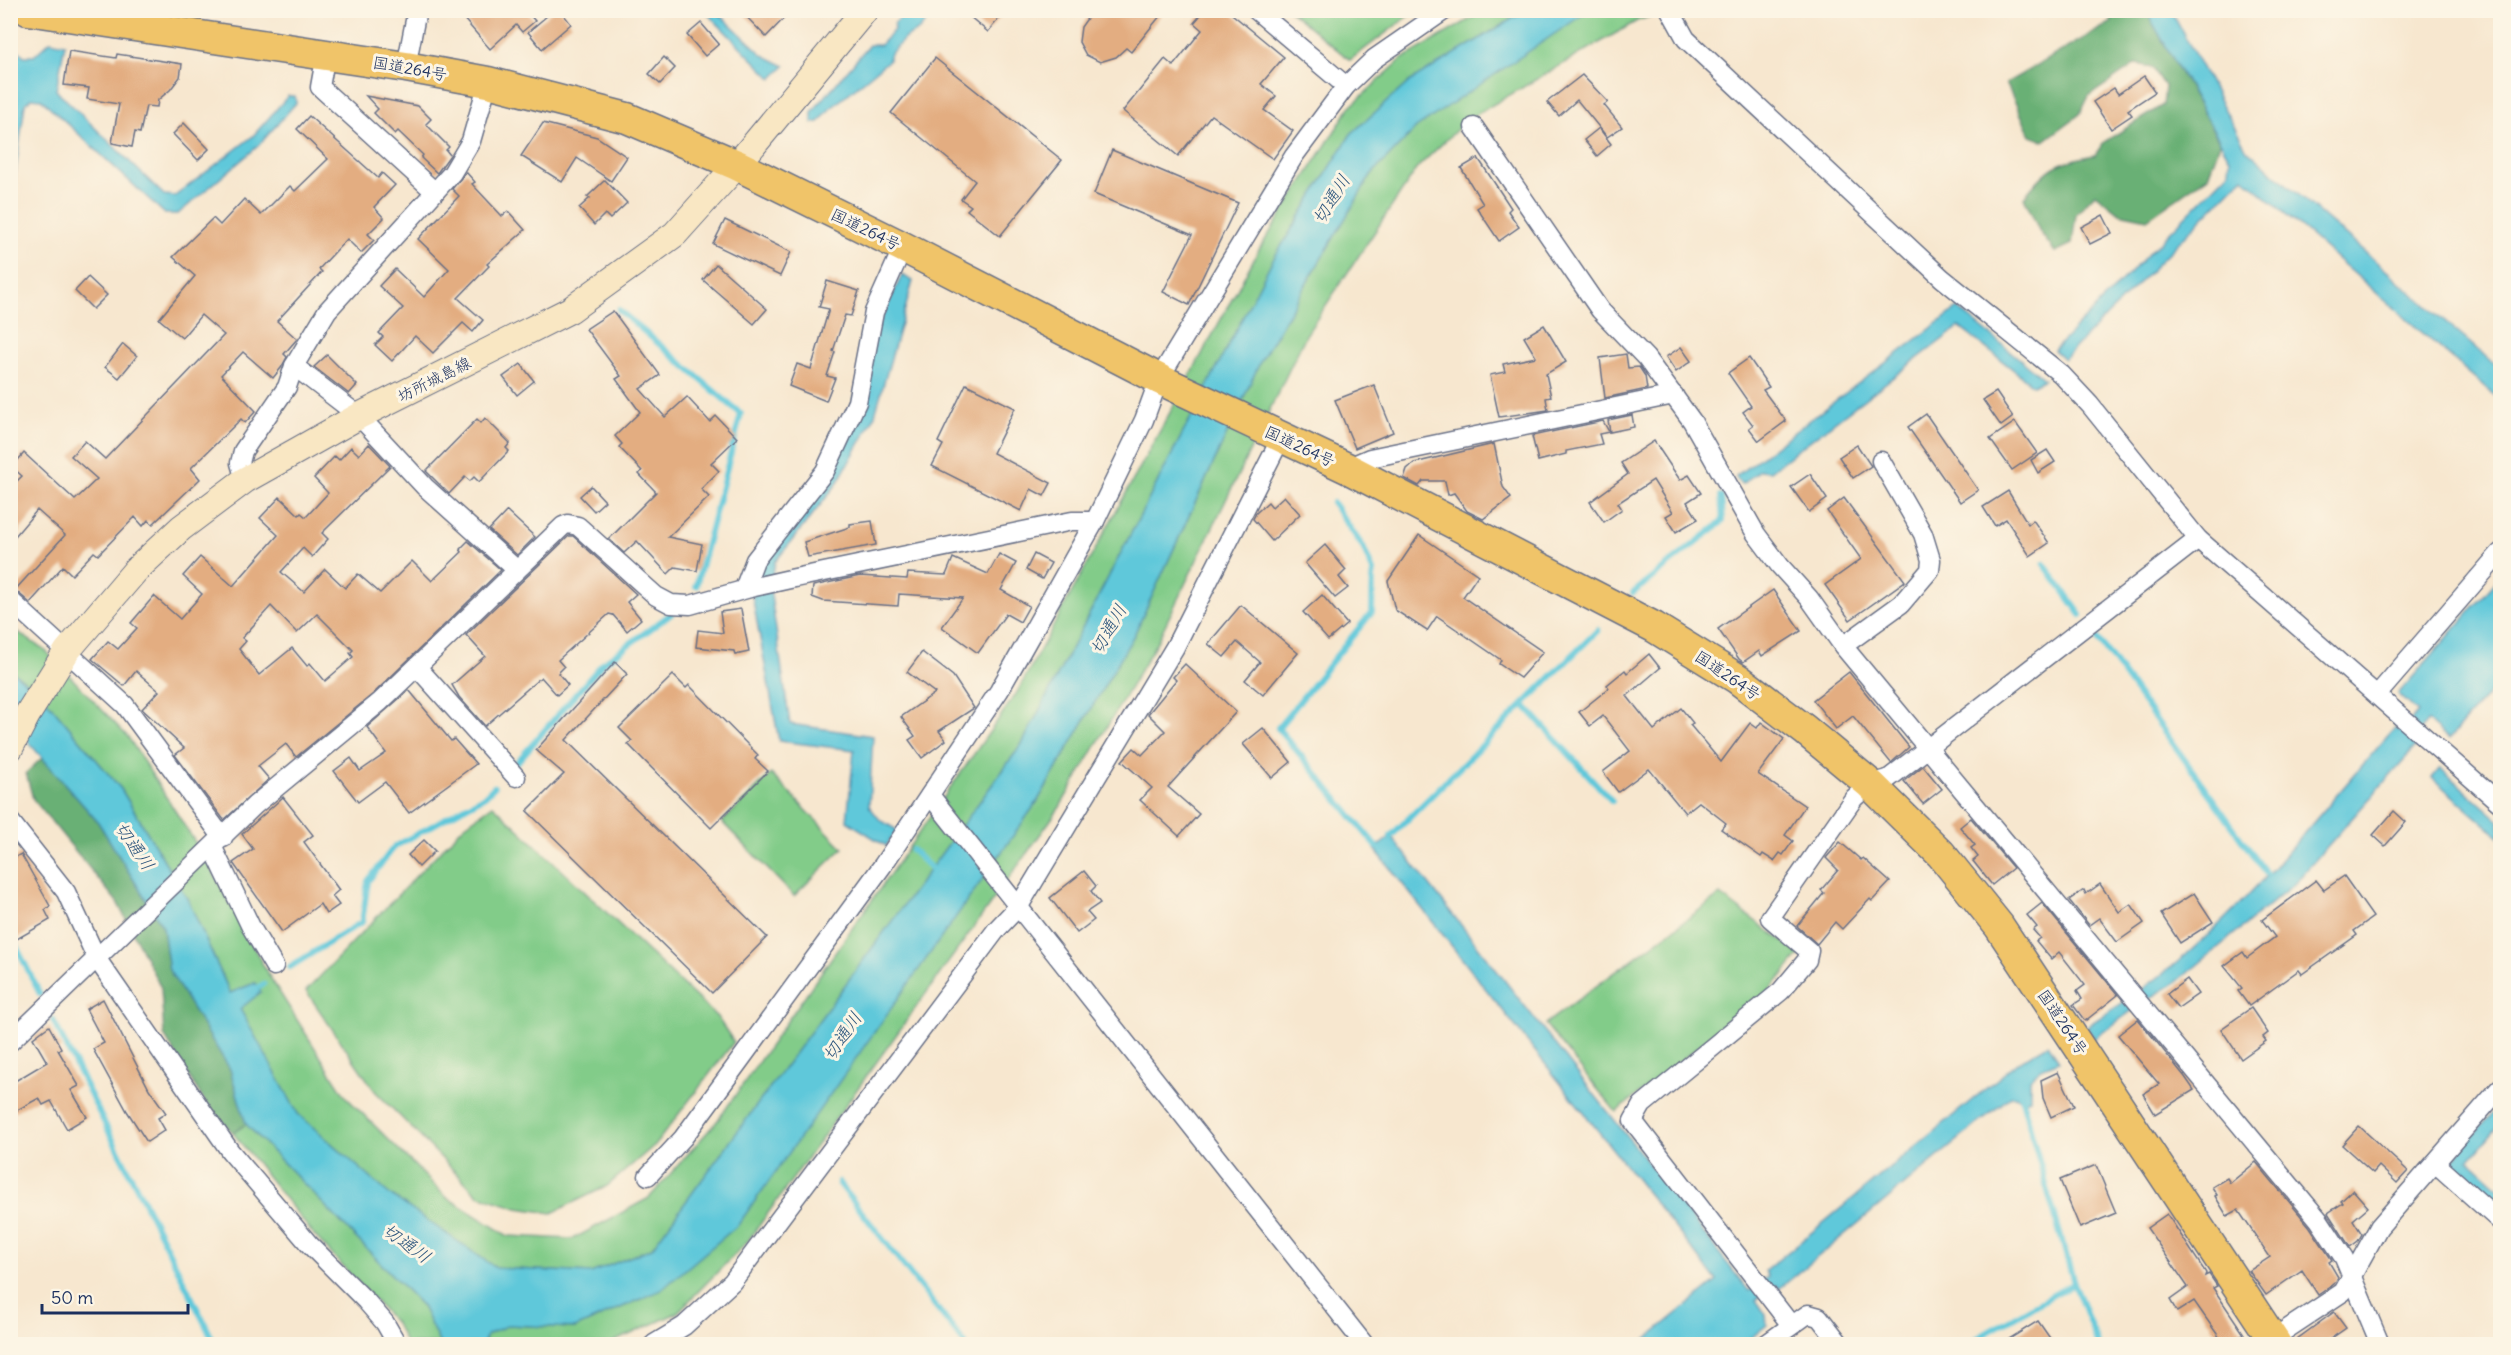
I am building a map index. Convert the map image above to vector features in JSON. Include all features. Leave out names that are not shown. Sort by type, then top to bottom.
[{"type":"highway","name":"国道264号","points":[[28,10],[406,67],[488,82],[627,118],[737,165],[903,247],[1165,381],[1347,468],[1654,627],[1738,680],[1805,730],[1870,784],[1941,854],[1999,927],[2274,1342]]},
{"type":"main road","name":"坊所城島線","points":[[10,748],[27,715],[67,651],[136,570],[181,528],[245,480],[359,416],[570,310],[675,234],[737,165],[865,10]]},
{"type":"street","points":[[406,67],[417,10]]},
{"type":"street","points":[[1256,10],[1346,86]]},
{"type":"street","points":[[648,1176],[683,1138],[933,797],[999,691],[1095,521],[1165,381],[1294,156],[1346,86],[1374,59],[1445,10]]},
{"type":"street","points":[[1671,12],[1686,39],[1905,244],[1942,278],[2061,374],[2090,405],[2198,539],[2500,803]]},
{"type":"street","points":[[327,54],[320,87],[435,192]]},
{"type":"street","points":[[245,480],[240,463],[243,451],[287,387],[294,366],[327,311],[452,173],[471,141],[488,82]]},
{"type":"street","points":[[1474,127],[1600,310],[1646,358],[1674,395],[1692,421],[1756,534],[1780,566],[1809,598],[1843,646],[2319,1220],[2344,1258],[2380,1344]]},
{"type":"street","points":[[747,589],[755,560],[825,471],[853,412],[857,402],[874,312],[903,247]]},
{"type":"street","points":[[294,366],[359,416],[424,487],[517,570]]},
{"type":"street","points":[[1347,468],[1370,458],[1674,395]]},
{"type":"street","points":[[654,1344],[684,1326],[732,1282],[1016,903],[1174,647],[1281,438]]},
{"type":"street","points":[[1843,646],[1901,604],[1930,570],[1931,560],[1923,534],[1881,460]]},
{"type":"street","points":[[10,1042],[255,806],[380,702],[563,526],[568,524],[578,526],[656,596],[671,604],[690,606],[780,581],[1072,521],[1095,521]]},
{"type":"street","points":[[1791,1325],[1633,1121],[1642,1105],[1781,991],[1807,960],[1809,951],[1770,918],[1854,798],[1870,784],[1888,779],[2198,539]]},
{"type":"street","points":[[2377,695],[2500,554]]},
{"type":"street","points":[[10,600],[125,705],[214,846],[251,927],[274,966]]},
{"type":"street","points":[[417,667],[516,777]]},
{"type":"street","points":[[933,797],[1364,1344]]},
{"type":"street","points":[[10,821],[66,892],[100,956],[230,1151],[309,1244],[366,1301],[385,1323],[398,1344]]},
{"type":"street","points":[[2274,1342],[2343,1292],[2379,1227],[2500,1088]]},
{"type":"street","points":[[2435,1163],[2500,1221]]},
{"type":"street","points":[[1767,1344],[1808,1314],[1820,1317],[1840,1344]]},
{"type":"green space","points":[[1588,10],[1665,11],[1637,21],[1468,119],[1418,167],[1306,335],[1158,640],[1060,807],[748,1241],[677,1313],[609,1344],[483,1344],[487,1335],[508,1325],[575,1328],[661,1290],[1037,802],[1134,635],[1261,360],[1371,175],[1416,128]]},
{"type":"green space","points":[[1290,11],[1415,11],[1350,60]]},
{"type":"green space","points":[[1484,11],[1525,11],[1409,82],[1351,134],[1272,261],[1022,744],[652,1248],[591,1273],[496,1268],[389,1194],[298,1114],[240,1009],[260,991],[255,983],[230,993],[188,900],[121,789],[41,694],[11,670],[10,627],[47,652],[128,737],[209,864],[268,974],[346,1097],[446,1197],[508,1236],[573,1239],[649,1198],[718,1120],[1016,694],[1260,248],[1350,107],[1402,59]]},
{"type":"green space","points":[[2107,11],[2146,11],[2220,143],[2208,176],[2147,219],[2119,213],[2095,194],[2076,214],[2072,244],[2055,252],[2040,232],[2024,197],[2040,178],[2054,167],[2071,160],[2095,155],[2104,142],[2163,105],[2165,86],[2152,67],[2136,64],[2089,96],[2080,114],[2044,141],[2031,136],[2006,83],[2112,22]]},
{"type":"green space","points":[[42,758],[98,822],[163,927],[169,970],[230,1069],[246,1124],[233,1133],[204,1101],[164,1035],[161,988],[117,902],[33,799],[26,773]]},
{"type":"green space","points":[[771,774],[843,848],[794,896],[722,822]]},
{"type":"green space","points":[[493,805],[717,1017],[734,1042],[655,1145],[607,1186],[552,1213],[517,1208],[478,1195],[375,1091],[306,991],[464,826]]},
{"type":"green space","points":[[1720,895],[1800,954],[1770,990],[1616,1112],[1545,1024]]},
{"type":"green space","points":[[246,1124],[422,1306],[440,1344],[406,1344],[396,1324],[314,1235],[233,1133]]},
{"type":"water","points":[[908,10],[935,11],[918,31],[906,37],[889,55],[889,60],[830,109],[819,122],[812,123],[812,112],[869,45],[880,45],[894,30],[894,24]]},
{"type":"water","points":[[705,11],[716,11],[763,55],[785,66],[772,79]]},
{"type":"water","name":"切通川","points":[[1525,11],[1588,11],[1416,128],[1371,175],[1261,360],[1134,635],[1037,802],[738,1225],[661,1290],[575,1328],[508,1325],[487,1335],[483,1344],[440,1344],[422,1306],[246,1124],[230,1069],[169,970],[163,927],[98,822],[11,722],[10,670],[41,694],[121,789],[188,900],[230,993],[255,983],[261,992],[240,1009],[298,1114],[389,1194],[496,1268],[591,1273],[652,1248],[1022,744],[1272,261],[1351,134],[1409,82]]},
{"type":"water","points":[[2146,11],[2171,11],[2247,150],[2500,369],[2500,400],[2243,177],[2064,359],[2054,350],[2229,172],[2230,159]]},
{"type":"water","points":[[50,41],[65,44],[56,90],[164,195],[175,196],[253,136],[288,96],[295,96],[296,103],[258,146],[178,214],[165,214],[41,99],[32,98],[25,104],[11,204],[11,43],[24,56],[34,56]]},
{"type":"water","points":[[902,275],[913,281],[874,418],[836,485],[775,562],[770,589],[790,724],[873,736],[869,806],[880,820],[897,830],[886,846],[847,821],[854,750],[779,741],[750,584],[755,567],[829,474],[878,326]]},
{"type":"water","points":[[1958,308],[2044,379],[2033,385],[1959,327],[1770,471],[1760,470],[1742,484],[1738,481],[1736,476]]},
{"type":"water","points":[[2500,577],[2500,681],[2449,739],[2428,721],[2411,741],[2416,746],[2294,884],[2178,981],[2142,1003],[2094,1039],[2087,1026],[2163,974],[2215,928],[2269,873],[2395,728],[2400,732],[2418,712],[2398,694]]},
{"type":"water","points":[[2440,768],[2500,821],[2500,837],[2432,778]]},
{"type":"water","points":[[1391,836],[1749,1291],[1768,1276],[1765,1271],[2018,1062],[2048,1044],[2059,1061],[2044,1067],[2030,1079],[2030,1099],[2022,1102],[2016,1096],[2011,1096],[1779,1289],[1776,1285],[1756,1300],[1766,1315],[1767,1325],[1743,1344],[1640,1344],[1717,1281],[1375,849]]},
{"type":"water","points":[[2500,1104],[2500,1124],[2469,1160],[2500,1188],[2500,1205],[2450,1162]]},
{"type":"building","points":[[456,10],[533,10],[529,14],[535,21],[522,32],[516,25],[490,49]]},
{"type":"building","points":[[554,10],[560,10],[571,24],[542,49],[528,32]]},
{"type":"building","points":[[740,10],[792,10],[766,37]]},
{"type":"building","points":[[962,10],[1006,10],[988,32]]},
{"type":"building","points":[[1093,10],[1165,10],[1131,52],[1126,48],[1116,57],[1100,62],[1086,55],[1079,42],[1081,27]]},
{"type":"building","points":[[1205,10],[1227,10],[1284,57],[1261,84],[1276,96],[1264,110],[1293,131],[1273,159],[1211,115],[1178,156],[1123,111],[1165,59],[1173,66],[1202,30],[1194,23]]},
{"type":"building","points":[[701,23],[719,44],[705,56],[687,35]]},
{"type":"building","points":[[69,51],[116,58],[117,54],[182,64],[180,77],[158,100],[157,107],[146,106],[140,133],[135,132],[132,147],[112,143],[119,104],[87,99],[89,88],[64,85]]},
{"type":"building","points":[[664,57],[675,68],[660,84],[649,74]]},
{"type":"building","points":[[935,58],[1062,160],[1000,236],[967,210],[971,206],[961,199],[975,181],[891,113]]},
{"type":"building","points":[[1582,75],[1608,102],[1604,105],[1622,127],[1607,137],[1577,100],[1559,116],[1547,102]]},
{"type":"building","points":[[2144,76],[2155,92],[2128,110],[2132,115],[2111,129],[2093,102],[2114,88],[2118,94]]},
{"type":"building","points":[[366,96],[418,106],[431,119],[426,124],[449,147],[446,150],[450,155],[437,173],[421,158],[423,155],[398,131],[395,134],[374,113],[378,109]]},
{"type":"building","points":[[309,116],[378,178],[382,173],[395,185],[374,207],[384,218],[368,234],[374,240],[361,253],[347,239],[319,269],[322,272],[277,321],[297,339],[284,354],[287,357],[273,378],[243,352],[221,375],[256,411],[245,423],[241,419],[191,468],[200,479],[153,524],[148,520],[143,526],[135,517],[98,555],[94,552],[72,575],[63,566],[30,603],[15,590],[65,535],[37,510],[10,542],[10,488],[22,476],[12,467],[24,453],[75,500],[97,479],[71,456],[85,441],[105,459],[224,335],[201,315],[182,338],[159,319],[195,276],[173,257],[213,218],[220,225],[244,199],[261,215],[290,186],[295,191],[328,159],[297,129]]},
{"type":"building","points":[[184,123],[209,149],[198,160],[173,134]]},
{"type":"building","points":[[543,123],[597,137],[627,157],[611,181],[577,158],[562,182],[521,156]]},
{"type":"building","points":[[1599,128],[1611,144],[1597,156],[1584,140]]},
{"type":"building","points":[[1112,150],[1238,203],[1189,305],[1163,292],[1192,235],[1094,194]]},
{"type":"building","points":[[1478,158],[1511,208],[1508,211],[1519,227],[1499,241],[1477,208],[1483,204],[1461,168]]},
{"type":"building","points":[[466,172],[475,182],[472,184],[502,216],[508,211],[525,230],[487,264],[489,266],[458,298],[483,320],[473,332],[463,323],[433,353],[415,336],[392,361],[375,345],[383,337],[379,333],[403,308],[379,286],[395,269],[424,297],[449,269],[418,239],[459,196],[452,189]]},
{"type":"building","points":[[605,180],[627,203],[610,219],[605,214],[594,225],[579,208]]},
{"type":"building","points":[[2103,215],[2112,233],[2090,244],[2081,227]]},
{"type":"building","points":[[725,220],[791,252],[780,276],[713,244]]},
{"type":"building","points":[[716,264],[767,309],[754,324],[703,280]]},
{"type":"building","points":[[88,277],[107,295],[93,309],[75,291]]},
{"type":"building","points":[[827,281],[859,291],[851,316],[845,315],[833,351],[835,352],[827,376],[835,378],[826,401],[789,386],[797,364],[811,369],[829,309],[819,307]]},
{"type":"building","points":[[613,311],[660,375],[640,389],[665,417],[687,397],[710,422],[716,416],[737,438],[711,463],[719,471],[701,489],[709,497],[668,537],[702,544],[697,571],[675,567],[668,574],[637,541],[624,553],[609,539],[656,492],[639,474],[642,471],[619,447],[622,444],[615,436],[640,412],[616,379],[621,376],[586,329]]},
{"type":"building","points":[[1544,325],[1566,362],[1546,374],[1551,397],[1546,398],[1548,410],[1499,417],[1490,375],[1505,372],[1503,364],[1536,357],[1524,337]]},
{"type":"building","points":[[123,344],[137,356],[119,378],[105,367]]},
{"type":"building","points":[[1681,347],[1691,361],[1676,372],[1666,357]]},
{"type":"building","points":[[1626,354],[1628,368],[1639,367],[1645,376],[1647,389],[1605,398],[1600,358]]},
{"type":"building","points":[[327,355],[357,385],[349,394],[314,367]]},
{"type":"building","points":[[1749,358],[1769,387],[1763,390],[1786,421],[1759,441],[1749,428],[1753,425],[1743,412],[1751,406],[1728,373]]},
{"type":"building","points":[[521,364],[534,381],[517,395],[503,377]]},
{"type":"building","points":[[966,384],[1015,408],[993,453],[1051,483],[1044,496],[1031,489],[1021,511],[932,466],[943,445],[938,442]]},
{"type":"building","points":[[1374,385],[1393,432],[1355,448],[1335,400]]},
{"type":"building","points":[[1996,392],[2013,417],[2001,426],[1983,400]]},
{"type":"building","points":[[1926,414],[1978,490],[1960,502],[1908,427]]},
{"type":"building","points":[[1632,415],[1634,427],[1610,432],[1608,420]]},
{"type":"building","points":[[485,418],[510,443],[506,448],[509,451],[479,482],[474,477],[470,481],[465,477],[449,494],[426,471],[477,419],[481,423]]},
{"type":"building","points":[[1603,421],[1609,432],[1599,434],[1602,444],[1566,451],[1566,454],[1538,461],[1532,436]]},
{"type":"building","points":[[2015,422],[2037,453],[2012,470],[1990,439]]},
{"type":"building","points":[[1654,441],[1680,480],[1689,475],[1701,493],[1687,502],[1698,519],[1676,532],[1666,516],[1673,512],[1653,480],[1618,503],[1622,509],[1604,522],[1590,502],[1628,474],[1621,463]]},
{"type":"building","points":[[369,444],[390,466],[322,533],[328,539],[312,557],[303,548],[281,572],[304,592],[325,569],[345,588],[358,574],[380,593],[412,561],[432,581],[462,552],[460,549],[468,541],[501,570],[373,694],[296,757],[286,744],[258,766],[269,779],[224,820],[175,755],[184,748],[142,709],[159,691],[136,671],[124,686],[92,659],[108,641],[118,649],[137,628],[131,623],[154,596],[180,619],[202,594],[183,576],[200,557],[233,586],[278,535],[260,518],[280,497],[299,515],[301,513],[306,517],[328,493],[314,478],[335,456],[339,460],[351,447],[359,455]],"holes":[[[271,606],[297,633],[317,614],[353,650],[350,653],[353,657],[325,681],[310,663],[307,666],[292,648],[259,675],[239,649],[246,641],[242,638]]]},
{"type":"building","points":[[1494,444],[1503,487],[1511,498],[1483,519],[1467,511],[1454,493],[1448,495],[1445,481],[1423,481],[1419,486],[1404,478],[1407,469],[1414,463]]},
{"type":"building","points":[[1857,445],[1871,466],[1853,478],[1839,457]]},
{"type":"building","points":[[2047,450],[2055,462],[2038,473],[2031,460]]},
{"type":"building","points":[[1810,474],[1827,499],[1809,512],[1791,487]]},
{"type":"building","points":[[591,486],[605,501],[594,511],[580,496]]},
{"type":"building","points":[[2008,491],[2028,524],[2033,520],[2049,543],[2030,556],[2006,519],[1995,526],[1983,507]]},
{"type":"building","points":[[1284,496],[1300,514],[1272,541],[1253,519],[1268,502],[1272,507]]},
{"type":"building","points":[[1844,498],[1905,581],[1850,620],[1825,585],[1861,559],[1827,511]]},
{"type":"building","points":[[507,511],[535,537],[517,555],[489,530]]},
{"type":"building","points":[[872,521],[876,545],[808,557],[804,542],[850,527],[850,524]]},
{"type":"building","points":[[1419,535],[1478,575],[1463,597],[1543,652],[1520,678],[1499,664],[1501,660],[1437,616],[1427,631],[1395,610],[1388,581]]},
{"type":"building","points":[[569,536],[573,536],[636,594],[627,602],[641,619],[627,631],[613,615],[609,614],[558,660],[564,667],[558,673],[568,685],[557,695],[541,677],[485,726],[459,697],[452,685],[485,656],[466,635]]},
{"type":"building","points":[[1325,545],[1346,570],[1339,577],[1348,588],[1335,598],[1305,563]]},
{"type":"building","points":[[999,554],[1016,563],[1001,590],[1029,606],[1020,622],[1006,614],[978,653],[942,627],[963,598],[899,594],[898,606],[823,601],[812,597],[813,586],[860,576],[907,579],[908,573],[946,575],[953,558],[988,574]]},
{"type":"building","points":[[1034,554],[1051,563],[1042,579],[1026,570]]},
{"type":"building","points":[[1773,590],[1801,631],[1762,656],[1759,651],[1743,662],[1718,629]]},
{"type":"building","points":[[1322,595],[1347,624],[1328,640],[1303,612]]},
{"type":"building","points":[[1241,605],[1298,653],[1263,695],[1245,680],[1260,662],[1237,642],[1224,657],[1208,644]]},
{"type":"building","points":[[741,609],[749,652],[735,655],[734,651],[696,647],[698,630],[723,633],[720,612]]},
{"type":"building","points":[[922,652],[953,676],[974,708],[939,731],[946,740],[922,758],[909,740],[915,736],[901,717],[935,693],[907,672]]},
{"type":"building","points":[[1649,654],[1660,668],[1627,696],[1654,730],[1681,708],[1693,723],[1690,725],[1721,762],[1750,723],[1757,728],[1761,722],[1784,739],[1758,774],[1805,806],[1785,835],[1793,841],[1783,855],[1780,853],[1774,861],[1763,854],[1761,857],[1721,829],[1726,823],[1699,802],[1685,813],[1649,769],[1618,792],[1603,772],[1630,751],[1603,716],[1590,726],[1579,712],[1609,688],[1607,685],[1625,670],[1627,673]]},
{"type":"building","points":[[615,662],[627,674],[566,740],[767,937],[712,993],[527,811],[564,774],[536,750]]},
{"type":"building","points":[[1185,664],[1236,712],[1168,787],[1199,814],[1179,836],[1140,800],[1152,788],[1122,761],[1134,748],[1142,755],[1165,731],[1148,714],[1176,680],[1173,677]]},
{"type":"building","points":[[1849,672],[1909,747],[1891,763],[1853,716],[1836,729],[1813,700]]},
{"type":"building","points":[[673,675],[686,688],[689,685],[758,755],[755,759],[768,771],[711,828],[628,744],[632,741],[619,728]]},
{"type":"building","points":[[409,690],[451,741],[454,739],[476,764],[409,813],[385,782],[358,802],[334,771],[351,758],[360,771],[386,753],[367,727]]},
{"type":"building","points":[[1263,728],[1291,762],[1272,778],[1243,744]]},
{"type":"building","points":[[1923,766],[1942,789],[1923,804],[1904,781]]},
{"type":"building","points":[[283,797],[313,835],[304,842],[339,890],[332,896],[339,905],[326,914],[320,904],[282,932],[233,863],[253,849],[242,834]]},
{"type":"building","points":[[2394,811],[2406,822],[2385,846],[2373,835]]},
{"type":"building","points":[[1971,818],[2013,868],[1992,885],[1973,861],[1978,857],[1971,848],[1975,845],[1960,827]]},
{"type":"building","points":[[424,840],[435,851],[419,867],[408,855]]},
{"type":"building","points":[[1840,842],[1861,860],[1863,858],[1890,882],[1872,901],[1870,899],[1842,929],[1835,922],[1817,944],[1797,926],[1824,893],[1821,890],[1838,870],[1826,858]]},
{"type":"building","points":[[21,854],[50,906],[45,910],[50,920],[10,943],[10,860]]},
{"type":"building","points":[[1084,871],[1096,886],[1091,891],[1100,903],[1087,912],[1094,920],[1077,933],[1050,898]]},
{"type":"building","points":[[2344,876],[2373,917],[2354,931],[2357,935],[2302,974],[2299,970],[2249,1006],[2238,991],[2242,988],[2224,966],[2243,952],[2247,958],[2275,937],[2262,920],[2316,880],[2324,890]]},
{"type":"building","points":[[2100,884],[2119,912],[2131,904],[2144,923],[2117,942],[2099,918],[2089,925],[2069,900],[2084,890],[2086,894]]},
{"type":"building","points":[[2194,893],[2213,922],[2180,943],[2161,914]]},
{"type":"building","points":[[2042,903],[2118,995],[2085,1021],[2073,1005],[2082,999],[2077,991],[2085,985],[2059,952],[2051,959],[2036,941],[2040,938],[2033,930],[2037,927],[2027,915]]},
{"type":"building","points":[[2187,979],[2198,994],[2178,1008],[2167,994]]},
{"type":"building","points":[[103,999],[149,1089],[166,1113],[158,1118],[165,1130],[147,1142],[93,1049],[104,1043],[86,1009]]},
{"type":"building","points":[[2251,1008],[2268,1033],[2263,1037],[2266,1041],[2241,1059],[2221,1029]]},
{"type":"building","points":[[2138,1019],[2194,1090],[2155,1114],[2143,1094],[2159,1084],[2118,1035]]},
{"type":"building","points":[[49,1026],[61,1048],[58,1050],[79,1086],[71,1090],[87,1117],[67,1129],[51,1101],[43,1105],[39,1098],[10,1114],[10,1084],[47,1062],[33,1038]]},
{"type":"building","points":[[2058,1072],[2074,1106],[2051,1117],[2043,1098],[2041,1080]]},
{"type":"building","points":[[2359,1126],[2408,1171],[2397,1183],[2379,1166],[2373,1173],[2342,1145]]},
{"type":"building","points":[[2256,1162],[2310,1227],[2332,1260],[2329,1262],[2338,1277],[2334,1284],[2318,1295],[2302,1270],[2266,1295],[2249,1271],[2270,1257],[2238,1210],[2227,1216],[2212,1187],[2227,1178],[2230,1183]]},
{"type":"building","points":[[2096,1165],[2116,1213],[2080,1228],[2060,1180]]},
{"type":"building","points":[[2353,1190],[2368,1207],[2353,1220],[2362,1234],[2358,1241],[2350,1247],[2328,1213],[2343,1203],[2341,1201]]},
{"type":"building","points":[[2167,1214],[2206,1273],[2205,1276],[2209,1274],[2217,1286],[2213,1288],[2244,1334],[2229,1344],[2224,1344],[2194,1301],[2177,1312],[2170,1300],[2188,1287],[2147,1228]]},
{"type":"building","points":[[2334,1312],[2346,1328],[2323,1344],[2293,1344],[2293,1342]]},
{"type":"building","points":[[2038,1321],[2054,1344],[2001,1344]]},
{"type":"waterway","points":[[619,310],[741,414],[696,586]]},
{"type":"waterway","points":[[1633,593],[1723,521],[1721,496]]},
{"type":"waterway","points":[[1333,503],[1363,547],[1373,571],[1372,612],[1278,728],[1377,847]]},
{"type":"waterway","points":[[2044,564],[2081,615]]},
{"type":"waterway","points":[[517,762],[603,663],[671,614]]},
{"type":"waterway","points":[[1391,836],[1598,630]]},
{"type":"waterway","points":[[2095,635],[2266,873]]},
{"type":"waterway","points":[[1524,705],[1612,801]]},
{"type":"waterway","points":[[290,967],[362,922],[368,881],[394,847],[485,796],[494,787]]},
{"type":"waterway","points":[[912,850],[935,872]]},
{"type":"waterway","points":[[11,936],[40,994]]},
{"type":"waterway","points":[[252,991],[264,984]]},
{"type":"waterway","points":[[53,1020],[215,1344]]},
{"type":"waterway","points":[[2021,1096],[2074,1283],[2098,1344]]},
{"type":"waterway","points":[[839,1183],[965,1344]]},
{"type":"waterway","points":[[1967,1344],[2074,1283]]}]
